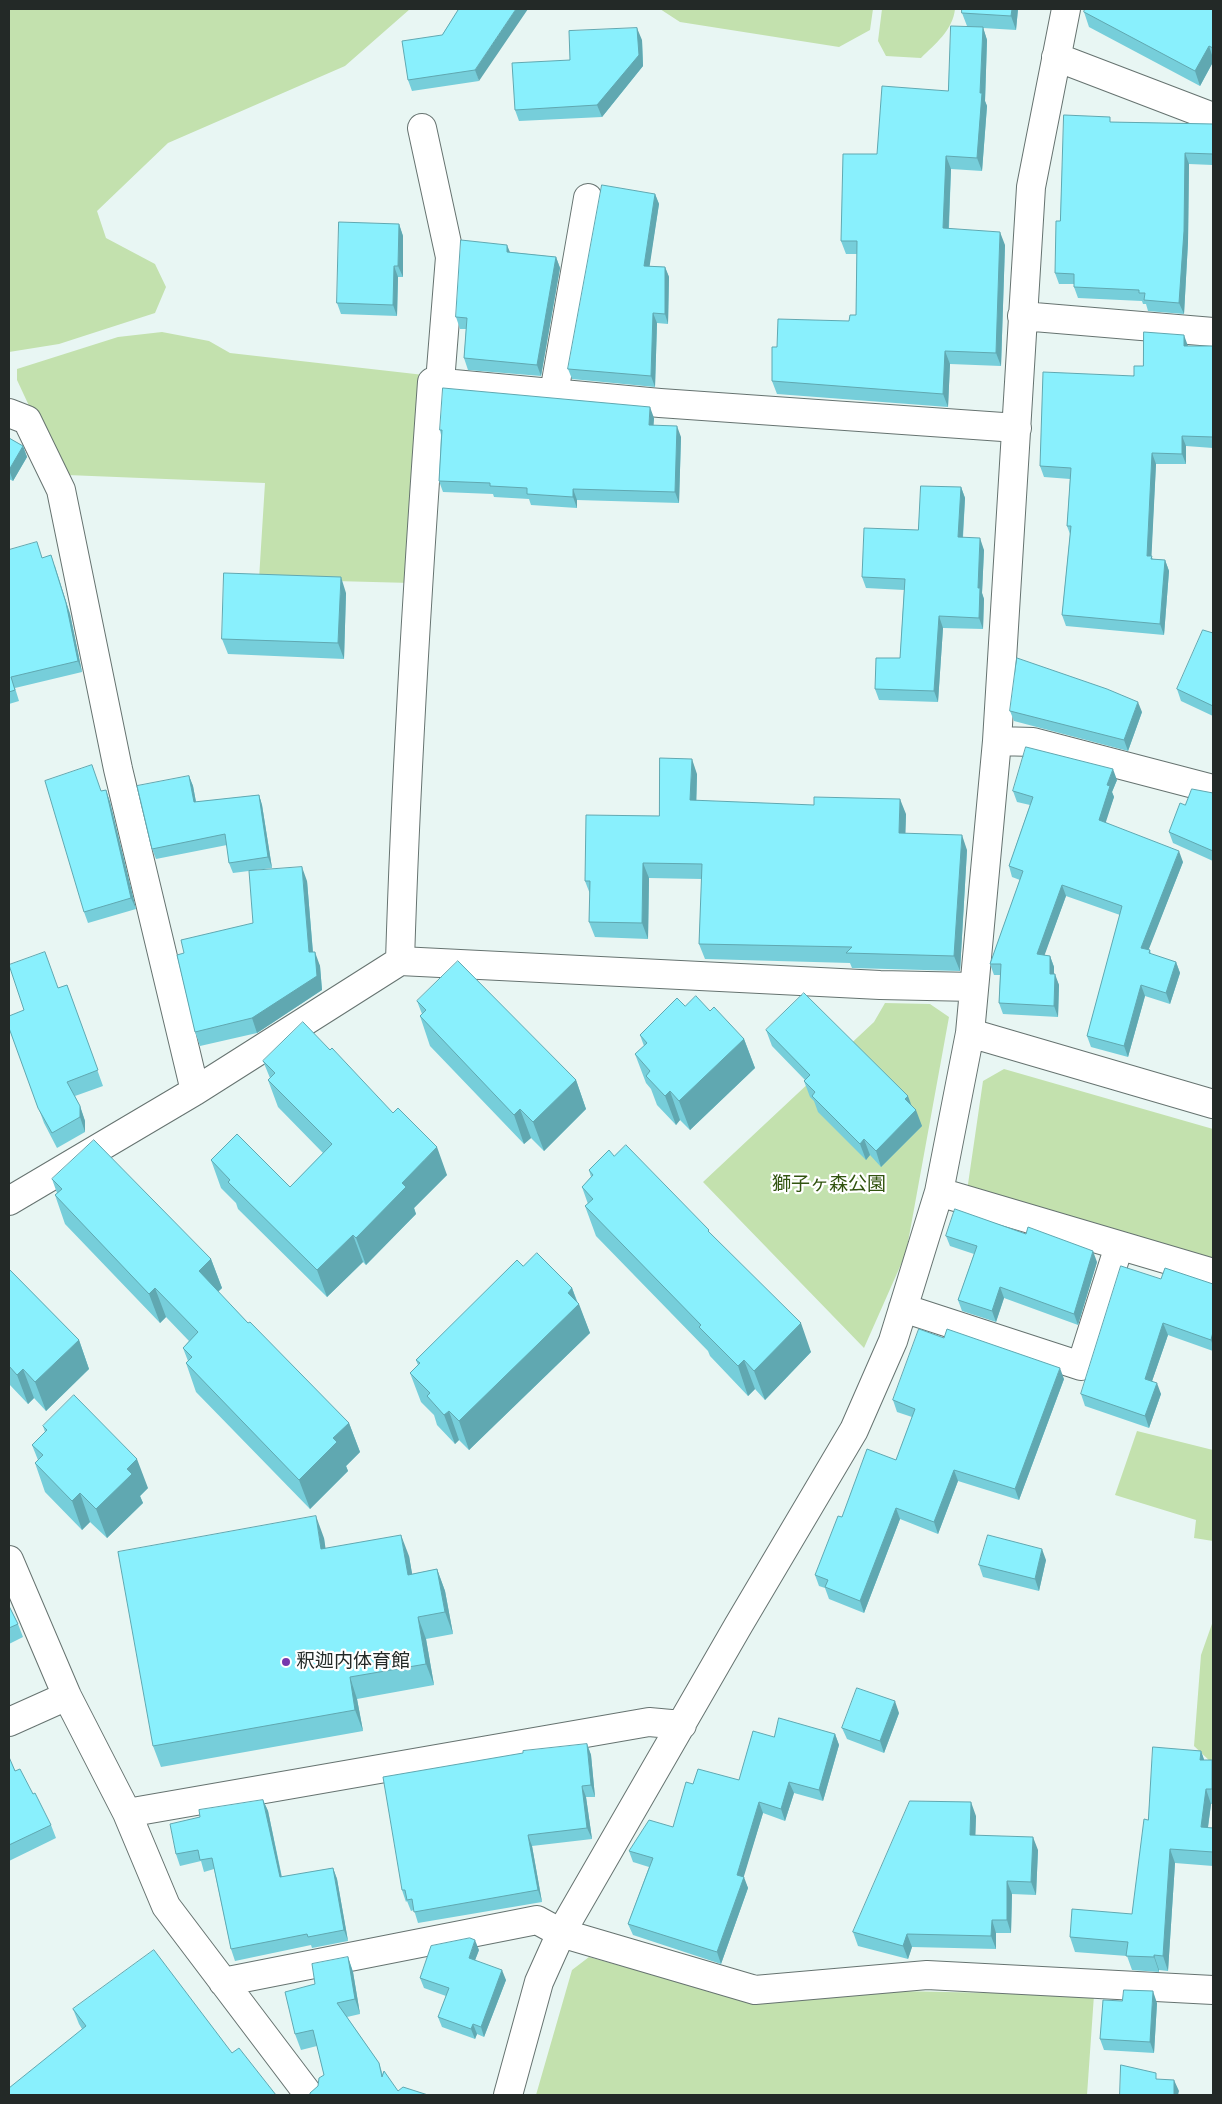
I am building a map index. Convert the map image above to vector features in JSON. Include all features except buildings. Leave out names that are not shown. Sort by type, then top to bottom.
[{"type":"street","points":[[508,2095],[539,1982],[560,1933],[854,1430],[893,1341],[939,1192],[970,1033],[998,742],[1031,187],[1066,9]]},
{"type":"street","points":[[1056,58],[1213,116]]},
{"type":"street","points":[[422,128],[450,258],[440,382]]},
{"type":"street","points":[[554,393],[588,198]]},
{"type":"street","points":[[1022,316],[1213,332]]},
{"type":"street","points":[[400,961],[404,828],[418,571],[432,382],[660,403],[1017,428]]},
{"type":"street","points":[[9,413],[27,420],[62,490],[118,769],[195,1091]]},
{"type":"street","points":[[998,742],[1033,742],[1213,789]]},
{"type":"street","points":[[9,1201],[195,1091],[400,961],[880,985],[974,987]]},
{"type":"street","points":[[970,1033],[1213,1104]]},
{"type":"street","points":[[939,1192],[1213,1273]]},
{"type":"street","points":[[904,1308],[1081,1366],[1119,1246]]},
{"type":"street","points":[[9,1560],[68,1696],[127,1813],[166,1906],[310,2095]]},
{"type":"street","points":[[9,1722],[68,1696]]},
{"type":"street","points":[[127,1813],[650,1722],[682,1725]]},
{"type":"street","points":[[223,1982],[537,1920],[560,1933],[755,1990],[927,1975],[1213,1990]]},
{"type":"green space","points":[[9,9],[410,9],[345,66],[168,143],[97,211],[106,238],[155,264],[166,287],[155,313],[59,344],[9,352]]},
{"type":"green space","points":[[660,9],[873,9],[870,30],[839,47],[680,22]]},
{"type":"green space","points":[[882,9],[955,9],[954,17],[947,30],[921,58],[886,56],[878,41]]},
{"type":"green space","points":[[162,332],[209,341],[230,353],[424,375],[411,583],[259,579],[265,483],[67,475],[58,468],[17,380],[17,369],[118,337]]},
{"type":"green space","name":"獅子ヶ森公園","points":[[885,1003],[930,1004],[949,1017],[906,1253],[864,1348],[703,1182],[874,1022]]},
{"type":"green space","points":[[1004,1069],[1213,1129],[1213,1267],[967,1191],[983,1081]]},
{"type":"green space","points":[[1137,1431],[1213,1450],[1213,1541],[1194,1538],[1196,1520],[1115,1495]]},
{"type":"green space","points":[[1213,1621],[1213,1764],[1194,1746],[1201,1655]]},
{"type":"green space","points":[[589,1957],[759,2004],[897,1991],[1094,1995],[1087,2095],[536,2095],[572,1970]]},
{"type":"place","name":"釈迦内体育館","points":[[286,1662]]}]
